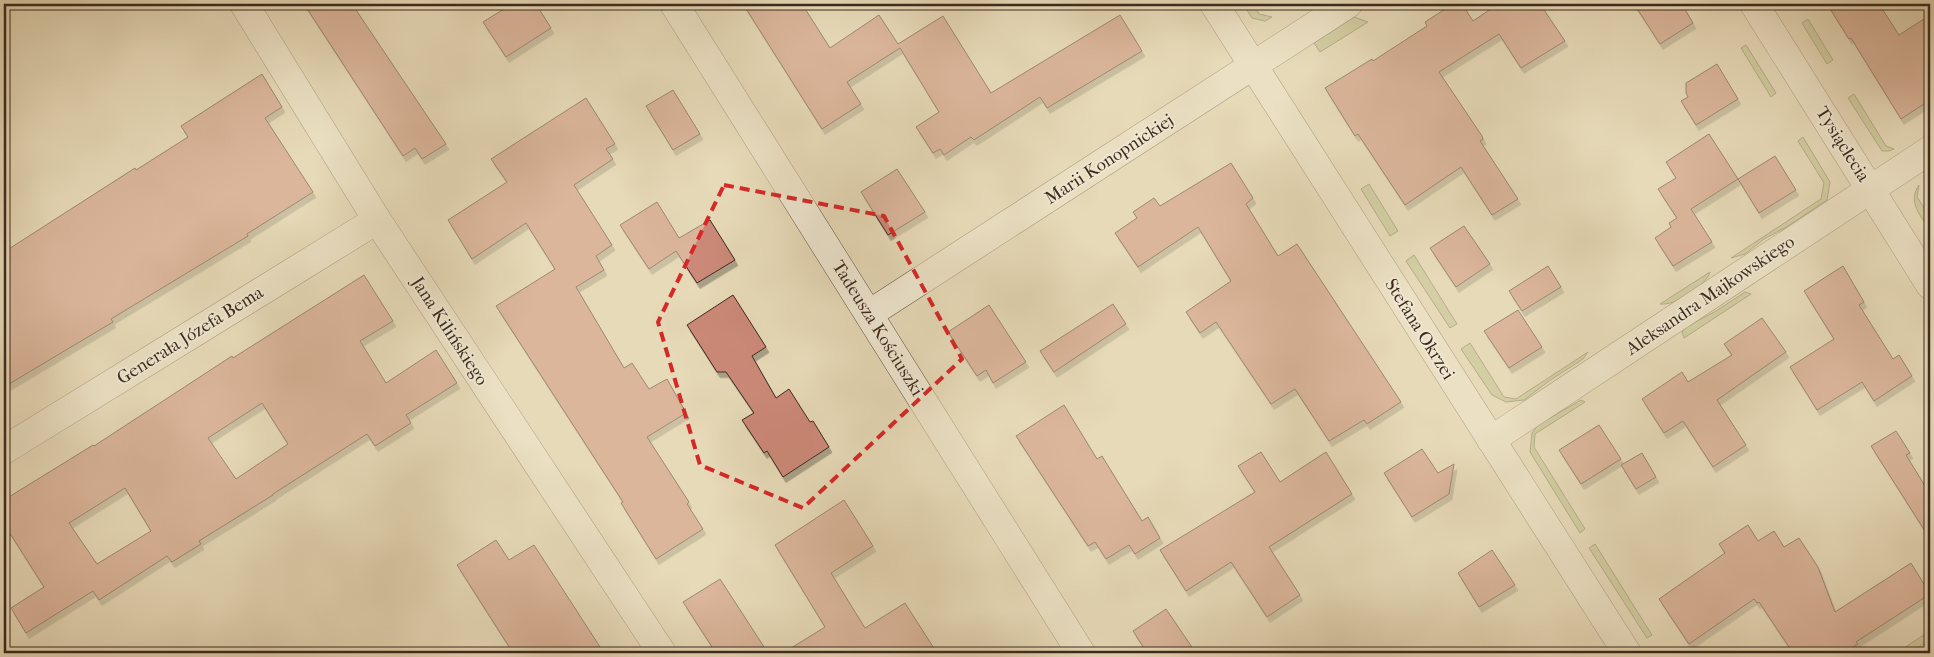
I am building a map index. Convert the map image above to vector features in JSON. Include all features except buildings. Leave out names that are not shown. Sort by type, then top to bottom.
[{"type":"street","name":"Jana Kilińskiego","points":[[244,4],[377,220],[662,653]]},
{"type":"street","name":"Tadeusza Kościuszki","points":[[674,4],[1081,653]]},
{"type":"street","name":"Stefana Okrzei","points":[[1214,4],[1627,653]]},
{"type":"street","name":"Marii Konopnickiej","points":[[869,314],[1348,4]]},
{"type":"street","name":"Tysiąclecia","points":[[1754,4],[1930,285]]},
{"type":"street","name":"Aleksandra Majkowskiego","points":[[1491,440],[1930,150]]},
{"type":"street","name":"Generała Józefa Bema","points":[[4,450],[377,220]]},
{"type":"highlighted area","points":[[724,185],[884,216],[962,359],[803,508],[700,465],[658,322]]},
{"type":"green space","points":[[1243,4],[1253,4],[1259,14],[1272,17],[1265,21],[1252,18]]},
{"type":"green space","points":[[1354,17],[1368,22],[1320,52],[1314,43]]},
{"type":"green space","points":[[1808,19],[1833,60],[1827,64],[1802,23]]},
{"type":"green space","points":[[1746,45],[1776,93],[1771,97],[1741,48]]},
{"type":"green space","points":[[1854,94],[1886,146],[1894,149],[1882,151],[1848,98]]},
{"type":"green space","points":[[1803,137],[1830,182],[1827,200],[1788,226],[1764,239],[1745,254],[1731,258],[1821,199],[1824,183],[1798,141]]},
{"type":"green space","points":[[1369,184],[1398,231],[1390,236],[1361,189]]},
{"type":"green space","points":[[1919,185],[1917,197],[1930,217],[1930,231],[1919,214],[1915,203],[1914,197]]},
{"type":"green space","points":[[1414,255],[1457,324],[1450,328],[1406,261]]},
{"type":"green space","points":[[1710,272],[1703,283],[1689,294],[1674,302],[1660,304]]},
{"type":"green space","points":[[1745,292],[1751,294],[1684,338],[1682,332],[1688,326]]},
{"type":"green space","points":[[1470,343],[1504,397],[1516,399],[1588,352],[1583,359],[1524,400],[1506,402],[1492,395],[1461,349]]},
{"type":"green space","points":[[1581,400],[1585,402],[1535,434],[1534,447],[1585,529],[1580,533],[1530,452],[1532,433],[1538,425]]},
{"type":"green space","points":[[1595,544],[1652,635],[1647,638],[1589,548]]},
{"type":"green space","points":[[1930,631],[1930,640],[1909,653],[1896,653]]}]
